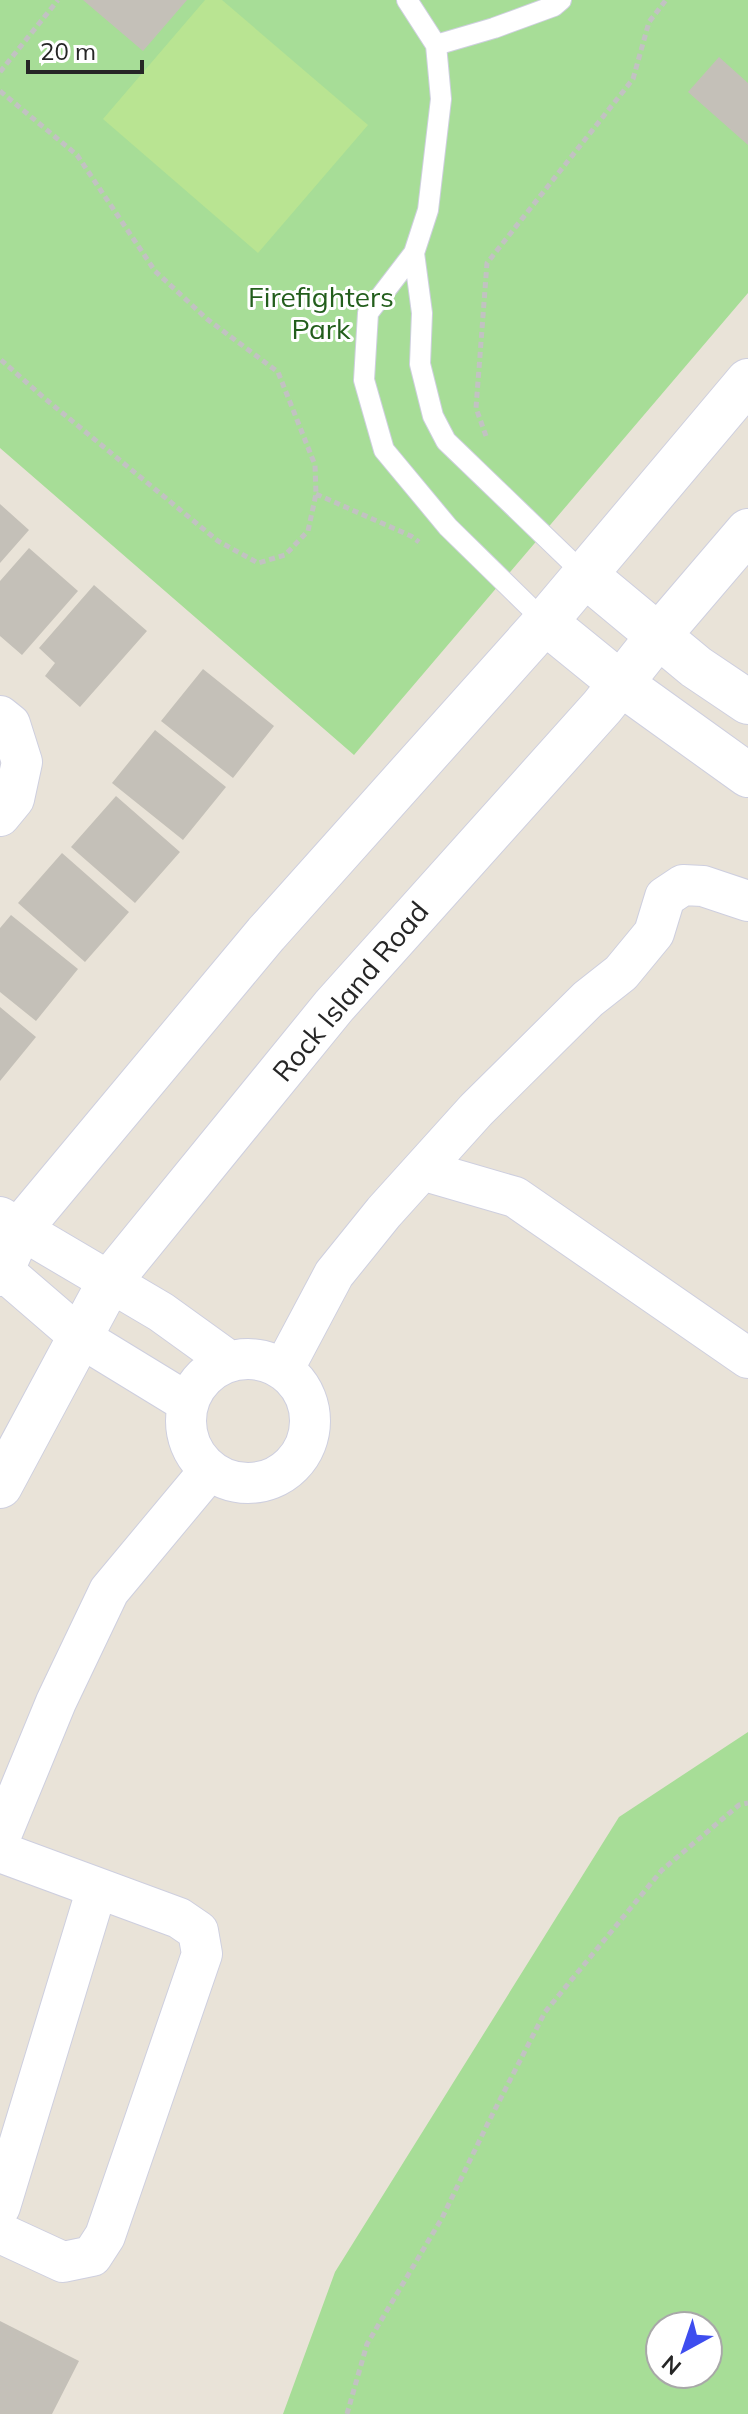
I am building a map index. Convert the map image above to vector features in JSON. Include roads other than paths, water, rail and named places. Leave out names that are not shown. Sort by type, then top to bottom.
[{"type":"main road","points":[[1,1270],[10,1223],[545,622],[748,381]]},
{"type":"main road","name":"Rock Island Road","points":[[0,1486],[110,1281],[334,1006],[602,707],[748,531]]},
{"type":"main road","points":[[584,574],[696,667],[748,702]]},
{"type":"main road","points":[[545,622],[620,683],[748,775]]},
{"type":"street","points":[[0,716],[10,724],[22,762],[14,799],[0,816]]},
{"type":"street","points":[[283,1370],[334,1274],[422,1170],[498,1088],[588,999],[621,973],[654,933],[665,897],[683,885],[703,886],[748,901]]},
{"type":"street","points":[[422,1170],[515,1197],[748,1358]]},
{"type":"street","points":[[10,1223],[161,1312],[229,1361]]},
{"type":"street","points":[[1,1270],[80,1337],[188,1403]]},
{"type":"street","points":[[229,1361],[267,1361],[283,1370],[301,1388],[310,1411],[309,1436],[299,1459],[281,1475],[257,1483],[231,1482],[209,1471],[196,1457],[188,1440],[185,1422],[188,1403],[197,1385],[211,1370],[229,1361]]},
{"type":"street","points":[[0,1838],[56,1702],[109,1591],[209,1471]]},
{"type":"street","points":[[0,1852],[179,1918],[198,1931],[202,1954],[105,2236],[92,2256],[63,2262],[0,2233]]},
{"type":"street","points":[[0,2207],[97,1888]]},
{"type":"lane","points":[[407,0],[436,45],[441,99],[428,210],[414,253],[368,313],[364,380],[384,450],[448,527],[545,622]]},
{"type":"lane","points":[[436,45],[494,28],[554,6],[561,0]]},
{"type":"lane","points":[[414,253],[422,313],[420,364],[433,416],[446,441],[584,574]]},
{"type":"park label","name":"Firefighters Park","points":[[321,312]]}]
